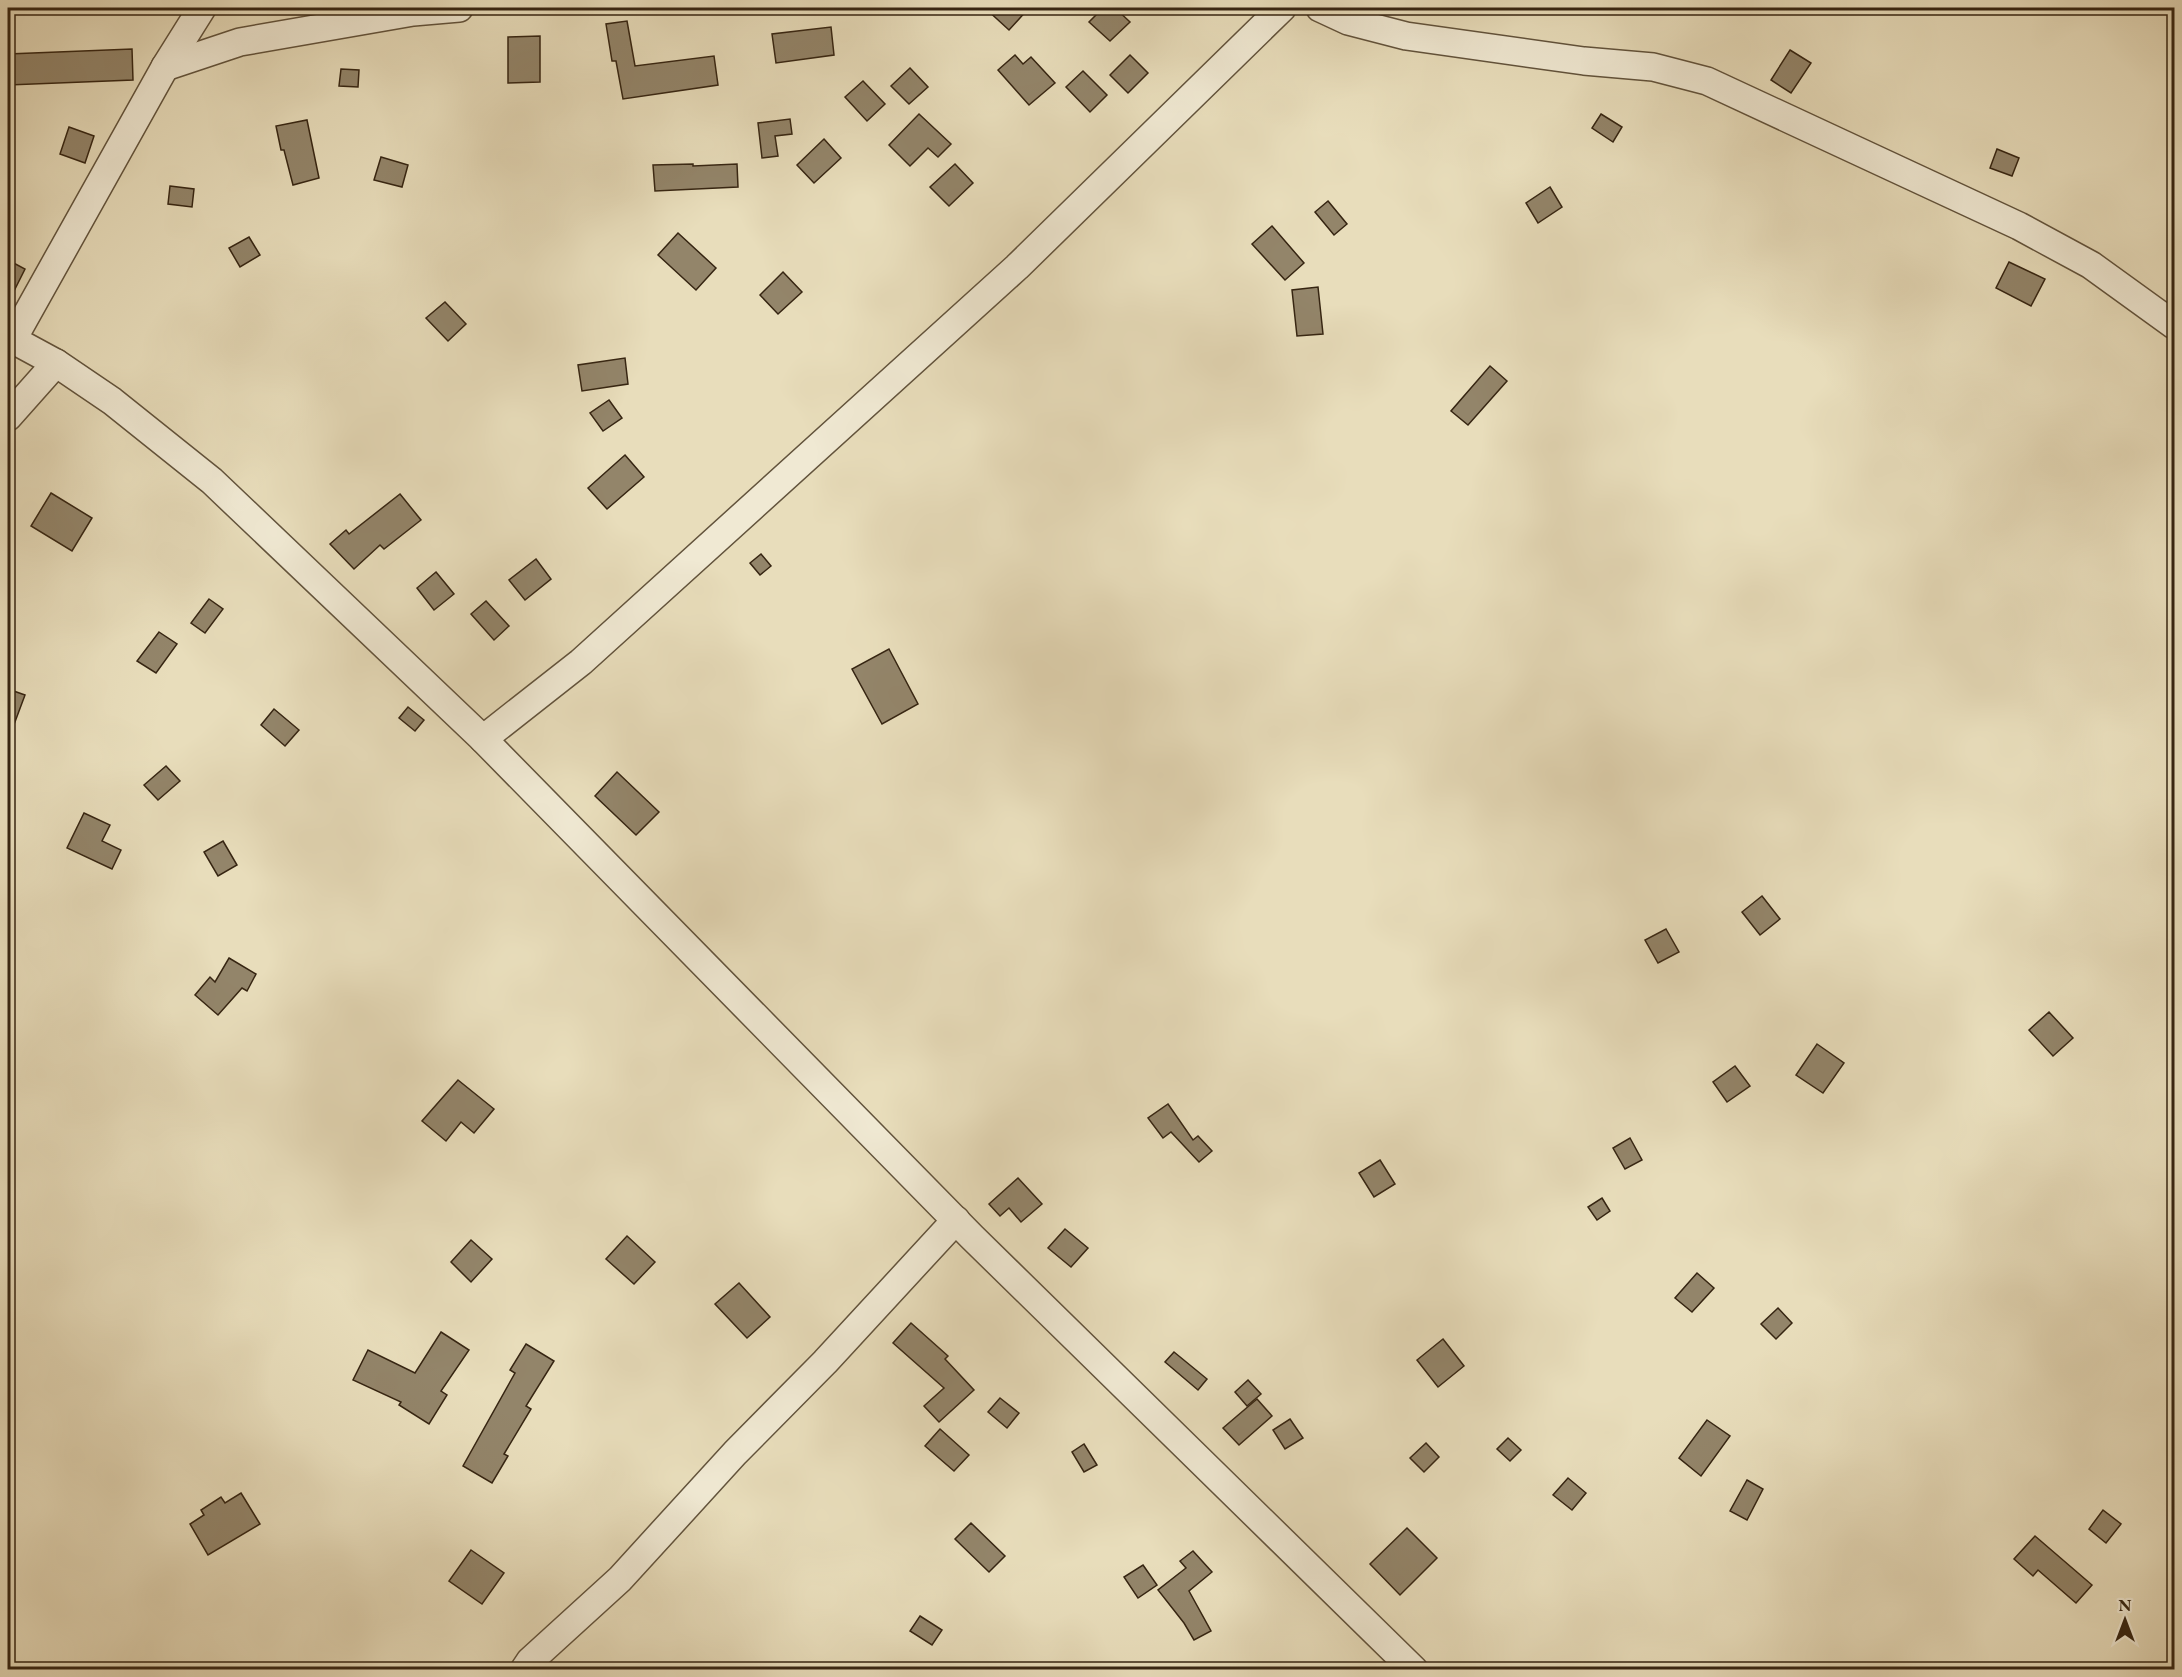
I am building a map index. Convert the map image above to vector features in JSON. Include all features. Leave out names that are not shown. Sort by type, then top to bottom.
[{"type":"street","points":[[202,8],[165,67],[10,338],[56,363],[112,401],[212,481],[483,739],[956,1220],[1414,1670]]},
{"type":"street","points":[[165,67],[240,42],[403,14],[459,8]]},
{"type":"street","points":[[483,739],[581,662],[1017,267],[1282,8]]},
{"type":"street","points":[[1320,8],[1348,21],[1406,36],[1584,61],[1653,67],[1707,81],[2019,226],[2091,265],[2175,325]]},
{"type":"street","points":[[8,417],[56,363]]},
{"type":"street","points":[[524,1670],[530,1661],[620,1579],[735,1453],[825,1362],[956,1220]]},
{"type":"building","points":[[985,8],[1029,8],[1009,30]]},
{"type":"building","points":[[1103,8],[1115,8],[1130,22],[1110,41],[1089,22]]},
{"type":"building","points":[[627,21],[635,66],[714,56],[718,85],[623,99],[616,61],[612,61],[606,24]]},
{"type":"building","points":[[831,27],[834,55],[776,63],[772,34]]},
{"type":"building","points":[[540,36],[540,82],[508,83],[508,37]]},
{"type":"building","points":[[132,49],[133,80],[8,85],[8,54]]},
{"type":"building","points":[[1790,50],[1811,63],[1791,93],[1771,80]]},
{"type":"building","points":[[1015,55],[1023,64],[1031,57],[1055,83],[1029,105],[998,70]]},
{"type":"building","points":[[1130,55],[1148,73],[1128,93],[1110,75]]},
{"type":"building","points":[[910,68],[928,87],[909,104],[891,86]]},
{"type":"building","points":[[341,69],[359,70],[358,87],[339,86]]},
{"type":"building","points":[[1083,71],[1107,95],[1090,112],[1066,87]]},
{"type":"building","points":[[863,81],[885,104],[867,121],[845,97]]},
{"type":"building","points":[[919,114],[951,144],[938,157],[928,148],[910,166],[889,145]]},
{"type":"building","points":[[1601,114],[1622,127],[1613,142],[1592,128]]},
{"type":"building","points":[[790,119],[792,134],[775,136],[778,156],[762,158],[758,123]]},
{"type":"building","points":[[307,120],[319,178],[293,185],[284,150],[281,150],[276,126]]},
{"type":"building","points":[[69,127],[94,136],[85,163],[60,154]]},
{"type":"building","points":[[824,139],[841,158],[814,183],[797,165]]},
{"type":"building","points":[[1997,149],[2019,158],[2012,176],[1990,168]]},
{"type":"building","points":[[381,157],[408,165],[402,187],[374,180]]},
{"type":"building","points":[[693,164],[693,166],[737,164],[738,187],[655,191],[653,165]]},
{"type":"building","points":[[955,164],[973,183],[949,206],[930,187]]},
{"type":"building","points":[[170,186],[194,189],[192,207],[168,204]]},
{"type":"building","points":[[1550,187],[1562,207],[1538,223],[1526,203]]},
{"type":"building","points":[[1328,201],[1347,224],[1334,235],[1315,212]]},
{"type":"building","points":[[1272,226],[1304,263],[1285,280],[1252,244]]},
{"type":"building","points":[[678,233],[716,268],[696,290],[658,255]]},
{"type":"building","points":[[249,237],[260,255],[240,267],[229,248]]},
{"type":"building","points":[[8,260],[25,269],[8,303]]},
{"type":"building","points":[[2009,262],[2045,279],[2031,306],[1996,288]]},
{"type":"building","points":[[783,272],[802,292],[778,314],[760,295]]},
{"type":"building","points":[[1318,287],[1323,334],[1297,336],[1292,290]]},
{"type":"building","points":[[445,302],[466,324],[448,341],[426,318]]},
{"type":"building","points":[[625,358],[628,384],[582,391],[578,365]]},
{"type":"building","points":[[1490,366],[1507,381],[1468,425],[1451,411]]},
{"type":"building","points":[[609,400],[622,418],[603,431],[590,413]]},
{"type":"building","points":[[625,455],[644,477],[607,509],[588,488]]},
{"type":"building","points":[[51,493],[92,518],[72,551],[31,526]]},
{"type":"building","points":[[400,494],[421,520],[384,549],[380,545],[354,569],[330,544],[346,530],[349,534]]},
{"type":"building","points":[[761,554],[771,566],[760,575],[750,563]]},
{"type":"building","points":[[536,559],[551,579],[525,600],[509,580]]},
{"type":"building","points":[[436,572],[454,594],[434,610],[417,588]]},
{"type":"building","points":[[209,599],[223,609],[205,633],[191,623]]},
{"type":"building","points":[[486,601],[509,626],[494,640],[471,614]]},
{"type":"building","points":[[159,632],[177,644],[156,673],[137,661]]},
{"type":"building","points":[[889,649],[918,704],[882,724],[852,669]]},
{"type":"building","points":[[8,689],[25,695],[9,738],[8,737]]},
{"type":"building","points":[[408,707],[424,720],[415,731],[399,718]]},
{"type":"building","points":[[274,709],[299,730],[285,746],[261,725]]},
{"type":"building","points":[[166,766],[180,781],[158,800],[144,785]]},
{"type":"building","points":[[617,772],[659,812],[636,835],[595,796]]},
{"type":"building","points":[[84,813],[110,825],[102,841],[121,850],[112,869],[67,848]]},
{"type":"building","points":[[223,841],[237,865],[218,876],[204,852]]},
{"type":"building","points":[[1762,896],[1780,919],[1760,935],[1742,912]]},
{"type":"building","points":[[1666,929],[1679,952],[1658,963],[1645,940]]},
{"type":"building","points":[[229,958],[256,974],[247,991],[242,988],[218,1015],[195,995],[210,977],[215,982]]},
{"type":"building","points":[[2049,1012],[2073,1038],[2053,1056],[2029,1030]]},
{"type":"building","points":[[1817,1044],[1844,1063],[1823,1093],[1796,1075]]},
{"type":"building","points":[[1735,1066],[1750,1086],[1727,1102],[1713,1082]]},
{"type":"building","points":[[458,1080],[494,1109],[474,1133],[461,1122],[446,1141],[422,1121]]},
{"type":"building","points":[[1168,1104],[1193,1140],[1198,1136],[1212,1151],[1199,1162],[1171,1132],[1163,1138],[1148,1118]]},
{"type":"building","points":[[1630,1138],[1642,1160],[1625,1169],[1613,1148]]},
{"type":"building","points":[[1380,1160],[1395,1184],[1374,1197],[1359,1173]]},
{"type":"building","points":[[1018,1178],[1042,1204],[1021,1222],[1009,1208],[1000,1216],[989,1204]]},
{"type":"building","points":[[1602,1198],[1610,1211],[1597,1220],[1588,1207]]},
{"type":"building","points":[[1065,1229],[1088,1248],[1071,1267],[1048,1248]]},
{"type":"building","points":[[627,1236],[655,1262],[634,1284],[606,1259]]},
{"type":"building","points":[[471,1240],[492,1259],[471,1282],[451,1262]]},
{"type":"building","points":[[1697,1273],[1714,1288],[1692,1312],[1675,1298]]},
{"type":"building","points":[[739,1283],[770,1317],[747,1338],[715,1304]]},
{"type":"building","points":[[1778,1308],[1792,1323],[1776,1339],[1761,1324]]},
{"type":"building","points":[[911,1323],[948,1356],[945,1359],[974,1390],[939,1422],[924,1406],[944,1388],[893,1343]]},
{"type":"building","points":[[441,1332],[469,1350],[441,1391],[447,1395],[429,1424],[399,1405],[401,1402],[353,1380],[368,1350],[415,1373]]},
{"type":"building","points":[[1443,1339],[1464,1366],[1438,1387],[1417,1360]]},
{"type":"building","points":[[526,1344],[554,1361],[526,1406],[531,1409],[504,1454],[508,1456],[492,1483],[463,1466],[515,1373],[510,1370]]},
{"type":"building","points":[[1174,1352],[1207,1379],[1198,1390],[1165,1362]]},
{"type":"building","points":[[1248,1380],[1261,1394],[1247,1406],[1235,1392]]},
{"type":"building","points":[[1000,1398],[1019,1413],[1007,1428],[988,1412]]},
{"type":"building","points":[[1257,1399],[1272,1416],[1239,1445],[1223,1428]]},
{"type":"building","points":[[1290,1419],[1303,1438],[1285,1449],[1273,1430]]},
{"type":"building","points":[[1707,1420],[1730,1436],[1701,1476],[1679,1458]]},
{"type":"building","points":[[940,1429],[969,1455],[954,1471],[925,1446]]},
{"type":"building","points":[[1508,1438],[1521,1450],[1510,1461],[1497,1449]]},
{"type":"building","points":[[1426,1443],[1439,1457],[1424,1472],[1410,1458]]},
{"type":"building","points":[[1084,1444],[1097,1465],[1084,1472],[1072,1452]]},
{"type":"building","points":[[1568,1478],[1586,1493],[1572,1510],[1553,1495]]},
{"type":"building","points":[[1747,1480],[1763,1489],[1747,1520],[1730,1511]]},
{"type":"building","points":[[241,1493],[260,1524],[208,1555],[190,1524],[204,1515],[201,1510],[221,1497],[225,1503]]},
{"type":"building","points":[[2103,1510],[2121,1524],[2106,1543],[2089,1529]]},
{"type":"building","points":[[971,1523],[1005,1556],[989,1572],[955,1539]]},
{"type":"building","points":[[1407,1528],[1437,1558],[1400,1595],[1370,1564]]},
{"type":"building","points":[[2035,1536],[2092,1585],[2076,1603],[2038,1570],[2033,1576],[2014,1559]]},
{"type":"building","points":[[471,1550],[504,1573],[482,1604],[449,1581]]},
{"type":"building","points":[[1193,1551],[1212,1572],[1189,1591],[1211,1631],[1194,1640],[1184,1623],[1158,1590],[1186,1568],[1180,1561]]},
{"type":"building","points":[[1143,1565],[1157,1585],[1138,1598],[1124,1577]]},
{"type":"building","points":[[920,1616],[942,1630],[932,1645],[910,1631]]}]
